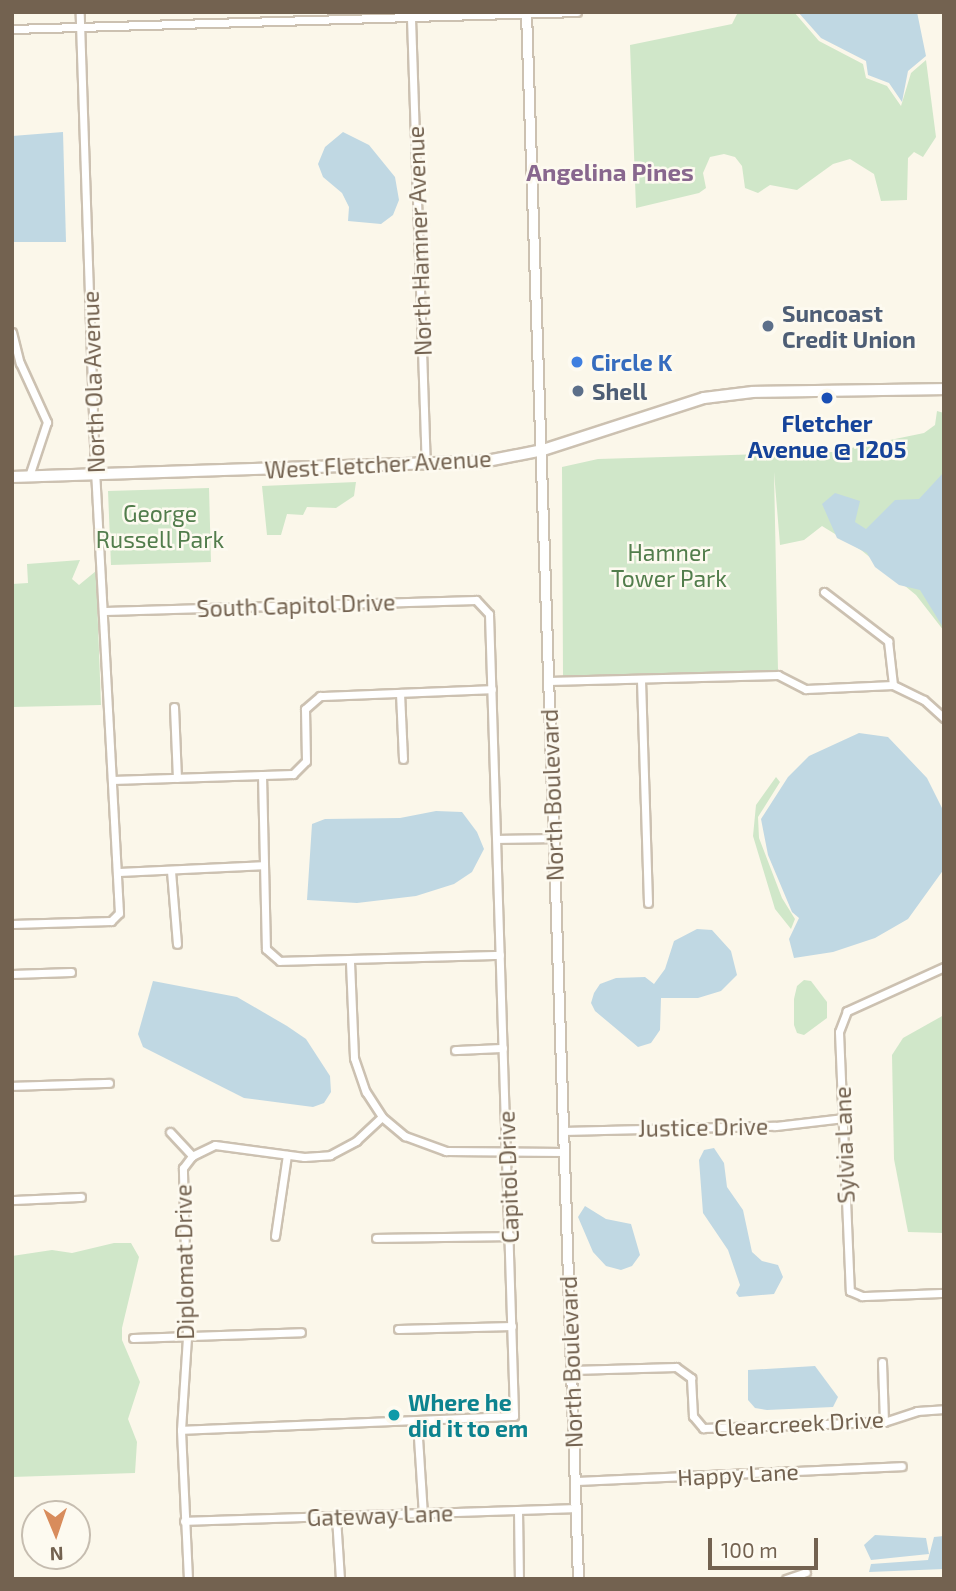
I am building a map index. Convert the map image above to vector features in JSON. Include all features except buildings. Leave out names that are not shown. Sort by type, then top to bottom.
[{"type":"main road","name":"West Fletcher Avenue","points":[[12,477],[487,461],[543,450],[704,398],[752,391],[944,389]]},
{"type":"street","name":"North Ola Avenue","points":[[12,924],[117,919],[105,611],[95,475],[80,12]]},
{"type":"street","points":[[12,29],[298,17],[411,18],[577,12]]},
{"type":"street","name":"North Boulevard","points":[[526,14],[543,450],[548,681],[578,1579]]},
{"type":"street","name":"North Hamner Avenue","points":[[411,18],[426,465]]},
{"type":"street","points":[[12,332],[20,363],[47,422],[29,476]]},
{"type":"street","points":[[824,592],[888,641],[893,685]]},
{"type":"street","name":"South Capitol Drive","points":[[105,611],[476,600],[485,606]]},
{"type":"street","name":"Capitol Drive","points":[[181,1430],[514,1416],[511,1236],[506,1153],[492,689],[485,606]]},
{"type":"street","points":[[548,681],[778,675],[806,689],[893,685],[924,700],[944,718]]},
{"type":"street","points":[[641,680],[648,903]]},
{"type":"street","points":[[112,780],[262,775],[301,769],[306,761],[305,709],[309,702],[320,696],[492,689]]},
{"type":"street","points":[[400,692],[403,759]]},
{"type":"street","points":[[174,707],[177,778]]},
{"type":"street","points":[[262,775],[265,949],[280,961],[351,962],[500,956]]},
{"type":"street","points":[[496,839],[554,838]]},
{"type":"street","points":[[117,872],[264,866]]},
{"type":"street","points":[[171,871],[177,944]]},
{"type":"street","points":[[351,962],[354,1058],[366,1092],[382,1117],[405,1136],[446,1151],[564,1152]]},
{"type":"street","name":"Sylvia Lane","points":[[944,967],[847,1010],[839,1032],[850,1291],[862,1296],[944,1293]]},
{"type":"street","points":[[12,974],[71,972]]},
{"type":"street","points":[[455,1050],[503,1048]]},
{"type":"street","points":[[12,1086],[109,1083]]},
{"type":"street","name":"Diplomat Drive","points":[[188,1579],[181,1430],[187,1336],[181,1191],[183,1168],[192,1156],[215,1145],[312,1158],[335,1153],[382,1117]]},
{"type":"street","name":"Justice Drive","points":[[563,1131],[775,1126],[843,1118]]},
{"type":"street","points":[[170,1132],[192,1156]]},
{"type":"street","points":[[275,1236],[286,1155]]},
{"type":"street","points":[[12,1200],[80,1197]]},
{"type":"street","points":[[376,1238],[511,1236]]},
{"type":"street","points":[[398,1329],[512,1326]]},
{"type":"street","points":[[133,1338],[301,1332]]},
{"type":"street","points":[[882,1362],[884,1422]]},
{"type":"street","name":"Clearcreek Drive","points":[[572,1370],[676,1367],[691,1378],[693,1416],[703,1428],[884,1422],[917,1411],[944,1409]]},
{"type":"street","points":[[417,1422],[423,1514]]},
{"type":"street","name":"Happy Lane","points":[[575,1481],[902,1466]]},
{"type":"street","name":"Gateway Lane","points":[[184,1521],[575,1508]]},
{"type":"street","points":[[518,1510],[520,1579]]},
{"type":"street","points":[[336,1517],[340,1579]]},
{"type":"street","points":[[786,1579],[806,1572]]},
{"type":"green space","points":[[738,12],[794,12],[819,41],[863,64],[866,78],[887,86],[901,106],[911,73],[926,60],[936,137],[923,157],[914,152],[908,158],[907,200],[881,201],[874,174],[850,159],[833,164],[797,190],[770,185],[758,193],[745,188],[742,166],[735,157],[724,154],[710,157],[703,173],[706,188],[699,193],[636,208],[630,45],[732,24]]},
{"type":"green space","name":"Hamner Tower Park","points":[[937,411],[944,413],[944,631],[916,595],[861,550],[822,526],[804,540],[780,545],[774,472],[778,670],[563,676],[562,467],[598,459],[832,452],[924,433],[935,425]]},
{"type":"green space","points":[[356,482],[354,496],[336,508],[307,507],[303,515],[287,514],[281,535],[267,535],[262,486]]},
{"type":"green space","name":"George Russell Park","points":[[209,488],[211,562],[111,565],[108,491]]},
{"type":"green space","points":[[80,560],[72,579],[79,585],[96,571],[101,705],[12,707],[12,584],[28,583],[27,564]]},
{"type":"green space","points":[[776,777],[780,782],[758,817],[759,838],[782,898],[795,919],[791,929],[775,909],[753,836],[756,805]]},
{"type":"green space","points":[[804,980],[811,981],[827,1002],[827,1018],[804,1035],[797,1033],[794,1025],[794,999],[797,986]]},
{"type":"green space","points":[[944,1015],[944,1233],[908,1232],[894,1159],[892,1055],[903,1038]]},
{"type":"green space","points":[[114,1243],[131,1243],[139,1257],[122,1328],[122,1340],[140,1382],[128,1419],[137,1442],[135,1473],[12,1477],[12,1256],[52,1250],[72,1253]]},
{"type":"water","points":[[798,12],[917,12],[926,56],[908,71],[902,102],[889,83],[868,75],[866,61],[821,38]]},
{"type":"water","points":[[63,132],[66,242],[12,242],[12,136]]},
{"type":"water","points":[[343,132],[369,145],[395,177],[399,200],[393,215],[381,224],[348,221],[349,207],[342,193],[323,177],[318,164],[325,147]]},
{"type":"water","points":[[944,472],[944,629],[920,590],[899,585],[875,567],[867,553],[837,538],[822,504],[835,493],[860,501],[855,522],[866,529],[895,500],[919,499]]},
{"type":"water","points":[[859,733],[888,737],[927,778],[944,812],[944,869],[908,919],[875,938],[833,952],[794,958],[789,939],[799,918],[792,912],[768,855],[761,819],[788,777],[809,756]]},
{"type":"water","points":[[436,811],[462,812],[477,832],[484,849],[472,872],[454,884],[416,896],[357,903],[307,900],[312,824],[325,819],[400,818]]},
{"type":"water","points":[[697,929],[712,930],[731,951],[737,975],[721,991],[698,998],[661,998],[660,1030],[651,1043],[638,1047],[595,1011],[591,1003],[594,993],[600,984],[616,978],[645,977],[654,984],[665,969],[674,941]]},
{"type":"water","points":[[153,981],[237,997],[306,1039],[330,1076],[331,1092],[324,1103],[313,1107],[244,1098],[143,1047],[138,1034]]},
{"type":"water","points":[[714,1148],[724,1163],[727,1187],[743,1210],[752,1252],[762,1261],[778,1265],[783,1277],[774,1294],[739,1297],[736,1293],[740,1285],[728,1250],[703,1213],[699,1160],[704,1150]]},
{"type":"water","points":[[585,1206],[606,1219],[631,1224],[640,1255],[632,1266],[621,1270],[606,1266],[593,1252],[578,1217]]},
{"type":"water","points":[[815,1366],[838,1397],[833,1407],[767,1410],[755,1408],[748,1400],[748,1370]]},
{"type":"water","points":[[875,1535],[926,1538],[929,1554],[871,1560],[864,1545]]},
{"type":"water","points":[[944,1536],[944,1569],[869,1572],[871,1564],[928,1560],[934,1537]]},
{"type":"place","name":"Suncoast Credit Union","points":[[768,326]]},
{"type":"place","name":"Circle K","points":[[577,362]]},
{"type":"place","name":"Shell","points":[[578,391]]},
{"type":"place","name":"Fletcher Avenue @ 1205","points":[[827,398]]},
{"type":"place","name":"Where he did it to em","points":[[394,1415]]},
{"type":"district","name":"Angelina Pines","points":[[610,172]]}]
